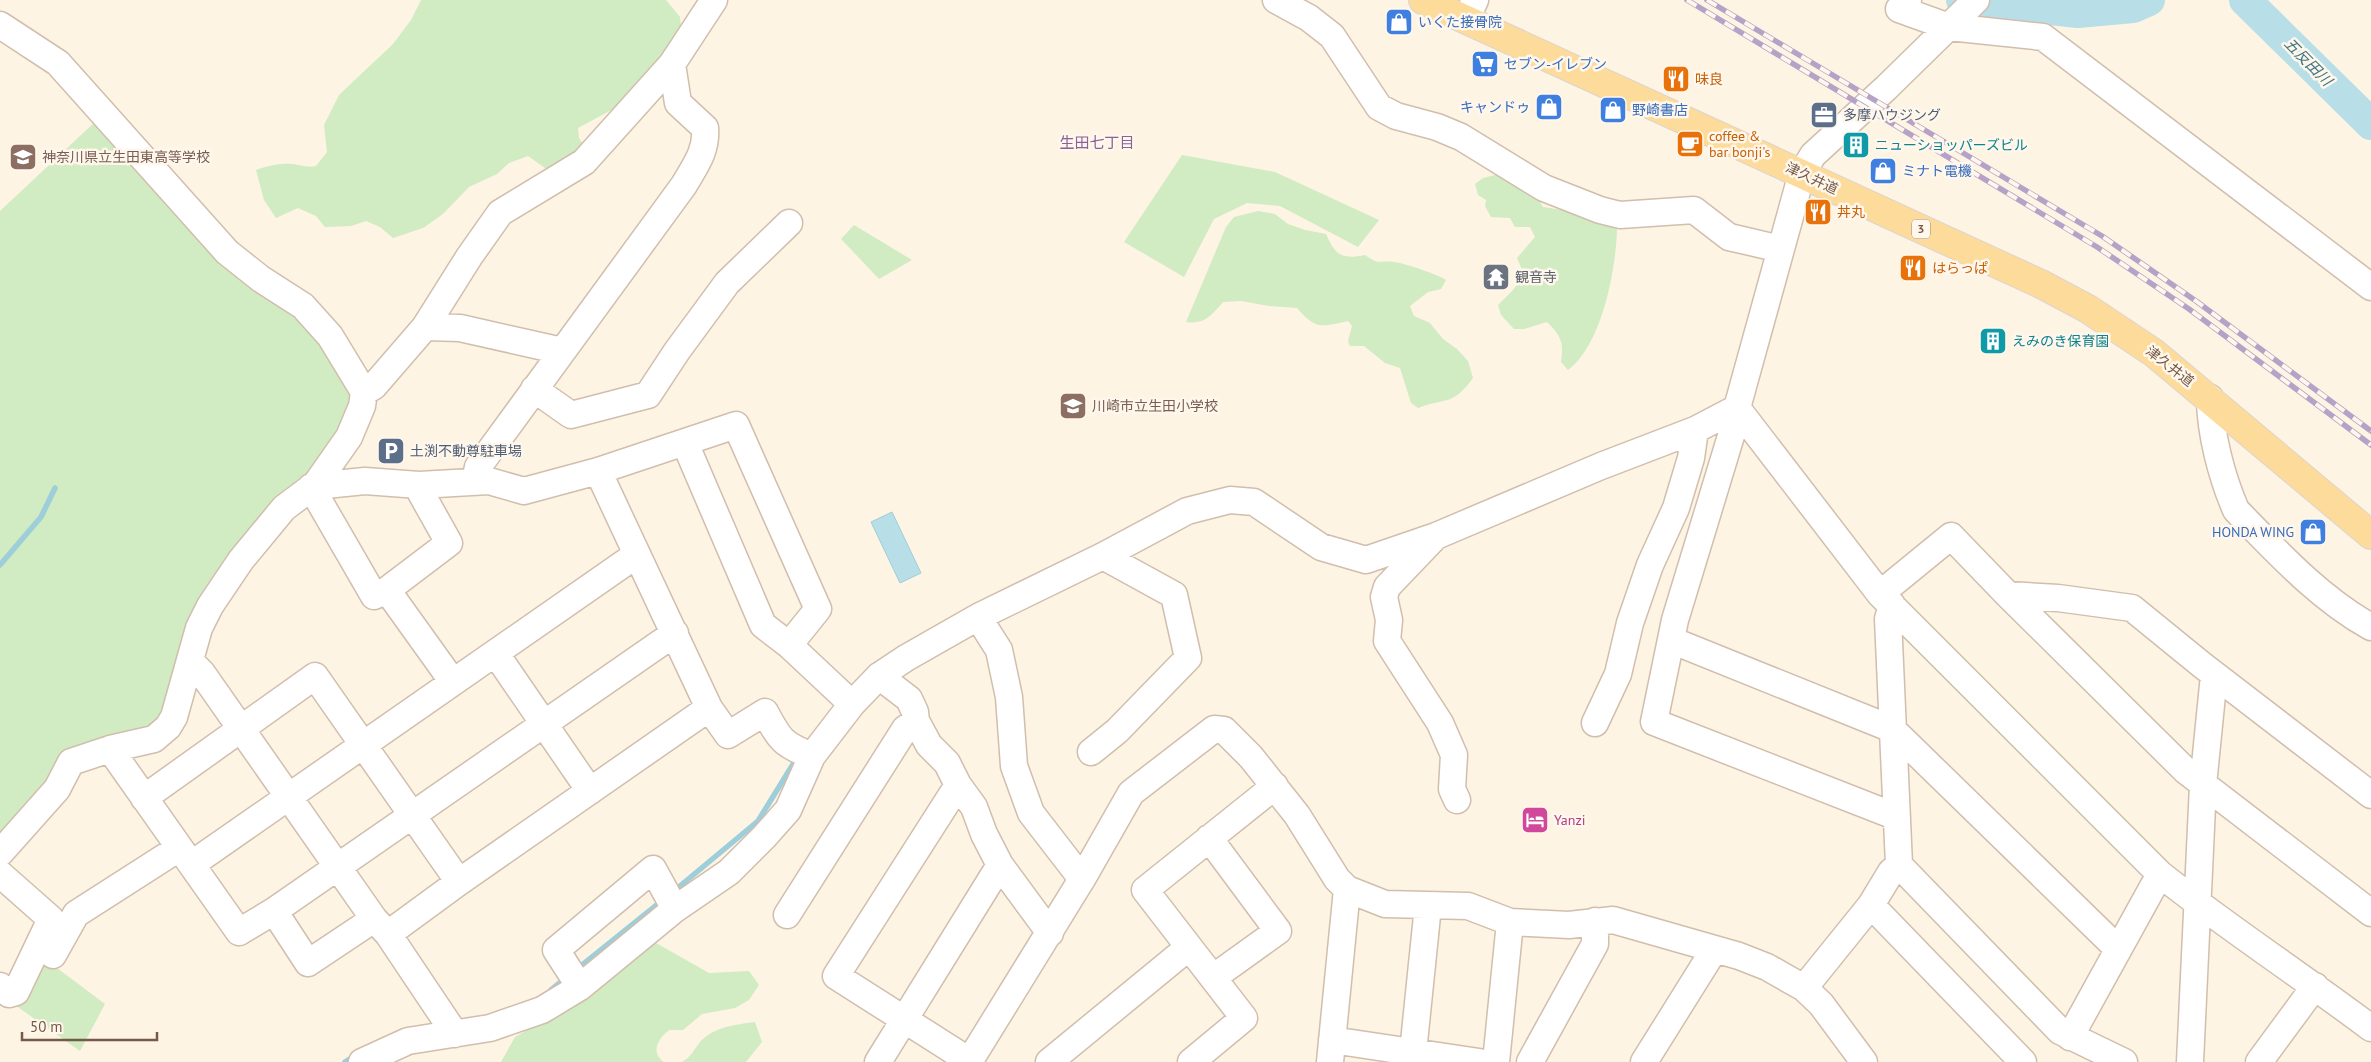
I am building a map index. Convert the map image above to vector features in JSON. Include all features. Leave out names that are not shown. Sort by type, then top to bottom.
[{"type":"main road","name":"津久井道","points":[[1423,0],[1470,10],[1802,173],[2043,285],[2088,309],[2126,332],[2210,398],[2371,535]]},
{"type":"street","points":[[364,392],[374,386],[425,326],[500,213],[584,162],[672,64],[714,0]]},
{"type":"street","points":[[1290,4],[1332,36],[1379,107],[1396,116],[1437,127],[1461,137],[1527,179],[1600,210],[1620,215],[1694,210],[1729,237],[1781,249]]},
{"type":"street","points":[[1903,5],[1962,14],[2043,37],[2371,287]]},
{"type":"street","points":[[1897,817],[1654,722],[1675,620],[1734,426],[1737,408],[1802,173],[1813,155],[1962,14]]},
{"type":"street","points":[[0,25],[58,63],[227,252],[261,279],[303,306],[330,336],[364,392],[362,406],[348,437],[313,486],[284,508],[241,560],[210,606],[200,628],[174,717],[168,727],[154,739],[110,749],[71,762],[57,789],[0,853]]},
{"type":"street","points":[[475,481],[478,467],[684,184],[701,156],[706,141],[705,128],[678,103],[672,64]]},
{"type":"street","points":[[534,389],[571,414],[648,395],[677,351],[727,283],[789,223]]},
{"type":"street","points":[[425,326],[460,328],[562,351]]},
{"type":"street","points":[[2210,398],[2210,419],[2230,496],[2236,510],[2319,590],[2350,615],[2371,627]]},
{"type":"street","points":[[362,1062],[408,1041],[490,1028],[542,1010],[580,987],[676,909],[729,872],[764,837],[788,810],[812,756],[852,704],[879,676],[906,658],[978,617],[1103,556],[1187,511],[1230,500],[1254,502],[1321,547],[1366,560],[1436,536],[1600,466],[1696,430],[1737,408]]},
{"type":"street","points":[[1737,408],[1886,600],[2160,874],[2197,903],[2371,1028]]},
{"type":"street","points":[[313,486],[365,481],[419,486],[489,481],[524,491],[598,471],[736,425],[818,609],[788,644]]},
{"type":"street","points":[[1595,723],[1618,674],[1630,623],[1650,564],[1676,508],[1691,458],[1696,430]]},
{"type":"street","points":[[685,443],[763,625],[788,644],[852,704]]},
{"type":"street","points":[[598,471],[709,708],[728,735],[765,712],[779,739],[793,748],[812,756]]},
{"type":"street","points":[[313,486],[374,596],[387,590],[449,543],[421,494],[419,486]]},
{"type":"street","points":[[1436,536],[1387,587],[1384,597],[1389,620],[1387,641],[1440,722],[1454,755],[1452,789],[1457,800]]},
{"type":"street","points":[[1886,600],[1951,536],[2186,771],[2371,913]]},
{"type":"street","points":[[53,955],[76,914],[185,856],[289,795],[496,654],[636,555]]},
{"type":"street","points":[[1091,752],[1117,731],[1188,658],[1174,595],[1103,556]]},
{"type":"street","points":[[387,590],[454,682]]},
{"type":"street","points":[[2008,595],[2058,598],[2132,608],[2371,795]]},
{"type":"street","points":[[1886,600],[1899,865],[2060,1031],[2124,1062]]},
{"type":"street","points":[[978,617],[999,650],[1009,698],[1014,766],[1031,814],[1082,879]]},
{"type":"street","points":[[110,749],[239,932],[274,911],[675,633]]},
{"type":"street","points":[[1671,640],[1892,729],[2118,949]]},
{"type":"street","points":[[496,654],[590,791]]},
{"type":"street","points":[[191,662],[202,673],[289,795],[455,1034]]},
{"type":"street","points":[[2190,1062],[2203,785],[2214,674]]},
{"type":"street","points":[[144,798],[315,676],[459,882]]},
{"type":"street","points":[[879,676],[909,699],[915,712],[916,721],[929,745],[948,763],[958,785],[974,807],[984,834],[1000,865],[1050,932]]},
{"type":"street","points":[[274,911],[308,963],[381,926],[459,882],[709,708]]},
{"type":"street","points":[[787,915],[905,729],[916,721]]},
{"type":"street","points":[[958,785],[836,976],[970,1062],[1082,879],[1131,793],[1214,729],[1224,730],[1251,757],[1297,815],[1336,879],[1347,889],[1386,904],[1468,906],[1510,922],[1569,925],[1613,920],[1696,943],[1767,967],[1804,988],[1821,1004],[1864,1062]]},
{"type":"street","points":[[1191,1062],[1244,1018],[1145,890],[1275,786]]},
{"type":"street","points":[[1209,838],[1278,931],[1214,977]]},
{"type":"street","points":[[878,1062],[1000,865]]},
{"type":"street","points":[[1804,988],[1870,904],[1891,872],[1899,865]]},
{"type":"street","points":[[580,987],[556,950],[653,869],[676,909]]},
{"type":"street","points":[[0,874],[51,919],[16,992],[9,994],[0,986]]},
{"type":"street","points":[[2070,1037],[2160,874]]},
{"type":"street","points":[[1347,889],[1331,1051],[1413,1052],[1479,1062]]},
{"type":"street","points":[[1870,904],[2023,1062]]},
{"type":"street","points":[[1413,1052],[1428,906]]},
{"type":"street","points":[[1530,1062],[1595,944],[1595,921]]},
{"type":"street","points":[[1496,1062],[1510,922]]},
{"type":"street","points":[[1049,1062],[1189,947]]},
{"type":"street","points":[[1645,1062],[1714,950]]},
{"type":"street","points":[[2259,1062],[2315,986]]},
{"type":"green space","points":[[421,0],[666,0],[680,17],[681,28],[661,58],[617,107],[578,128],[579,138],[586,148],[552,173],[528,156],[509,163],[497,174],[469,187],[443,214],[423,228],[393,238],[380,227],[366,221],[351,226],[325,227],[316,216],[298,208],[276,218],[264,200],[256,170],[283,164],[307,167],[316,166],[327,152],[324,125],[339,95],[393,44],[411,20]]},
{"type":"green space","points":[[96,121],[296,313],[325,345],[355,401],[324,461],[236,555],[164,723],[114,743],[28,806],[0,833],[0,211]]},
{"type":"green space","points":[[1182,155],[1275,172],[1379,220],[1358,247],[1280,206],[1247,203],[1214,219],[1184,277],[1124,242]]},
{"type":"green space","points":[[1499,174],[1539,200],[1543,207],[1563,210],[1617,229],[1614,264],[1605,305],[1590,343],[1580,358],[1568,370],[1561,362],[1562,344],[1556,331],[1547,322],[1524,329],[1514,329],[1501,315],[1498,305],[1513,290],[1524,274],[1517,258],[1535,237],[1530,227],[1515,227],[1510,218],[1491,217],[1485,206],[1486,200],[1478,195],[1475,184],[1483,178]]},
{"type":"green space","points":[[1258,211],[1275,214],[1288,224],[1305,230],[1326,234],[1336,251],[1345,256],[1365,255],[1377,262],[1399,263],[1429,272],[1446,280],[1441,289],[1428,292],[1410,306],[1414,316],[1430,323],[1443,339],[1457,349],[1468,361],[1473,378],[1466,387],[1448,400],[1418,408],[1411,403],[1400,368],[1385,363],[1364,346],[1350,346],[1348,341],[1352,326],[1348,321],[1331,325],[1320,325],[1309,320],[1297,308],[1241,301],[1223,302],[1207,318],[1198,322],[1186,322],[1226,227],[1234,217]]},
{"type":"green space","points":[[854,225],[912,260],[879,279],[841,239]]},
{"type":"green space","points":[[649,939],[709,973],[749,971],[759,985],[749,1000],[735,1008],[702,1014],[683,1030],[669,1030],[657,1046],[657,1054],[664,1062],[501,1062],[515,1037],[564,1009]]},
{"type":"green space","points":[[45,959],[105,1004],[80,1051],[15,1005]]},
{"type":"green space","points":[[755,1022],[762,1042],[746,1062],[682,1062],[690,1056],[700,1042],[719,1029]]},
{"type":"water","points":[[892,512],[921,573],[900,583],[871,522]]},
{"type":"waterway","name":"五反田川","points":[[1962,0],[2078,12],[2133,7],[2149,0]]},
{"type":"waterway","name":"五反田川","points":[[2245,0],[2371,124]]},
{"type":"waterway","points":[[0,565],[41,517],[55,488]]},
{"type":"waterway","points":[[674,891],[758,821],[795,761]]},
{"type":"waterway","points":[[576,970],[663,900]]},
{"type":"waterway","points":[[551,990],[567,977]]},
{"type":"waterway","points":[[345,1062],[356,1055]]},
{"type":"railway","points":[[1687,0],[2097,247],[2189,309],[2371,445]]},
{"type":"railway","points":[[1707,0],[2102,236],[2196,301],[2371,431]]},
{"type":"place","name":"いくた接骨院","points":[[1399,22]]},
{"type":"place","name":"セブン-イレブン","points":[[1485,64]]},
{"type":"place","name":"味良","points":[[1676,79]]},
{"type":"place","name":"キャンドゥ","points":[[1549,107]]},
{"type":"place","name":"野崎書店","points":[[1613,110]]},
{"type":"place","name":"多摩ハウジング","points":[[1824,115]]},
{"type":"place","name":"coffee & bar bonji's","points":[[1690,144]]},
{"type":"place","name":"ニューショッパーズビル","points":[[1856,145]]},
{"type":"place","name":"神奈川県立生田東高等学校","points":[[23,157]]},
{"type":"place","name":"ミナト電機","points":[[1883,171]]},
{"type":"place","name":"丼丸","points":[[1818,212]]},
{"type":"place","name":"はらっぱ","points":[[1913,268]]},
{"type":"place","name":"観音寺","points":[[1496,277]]},
{"type":"place","name":"えみのき保育園","points":[[1993,341]]},
{"type":"place","name":"川崎市立生田小学校","points":[[1073,406]]},
{"type":"place","name":"土渕不動尊駐車場","points":[[391,451]]},
{"type":"place","name":"HONDA WING","points":[[2313,532]]},
{"type":"place","name":"Yanzi","points":[[1535,820]]},
{"type":"district","name":"生田七丁目","points":[[1097,143]]}]
